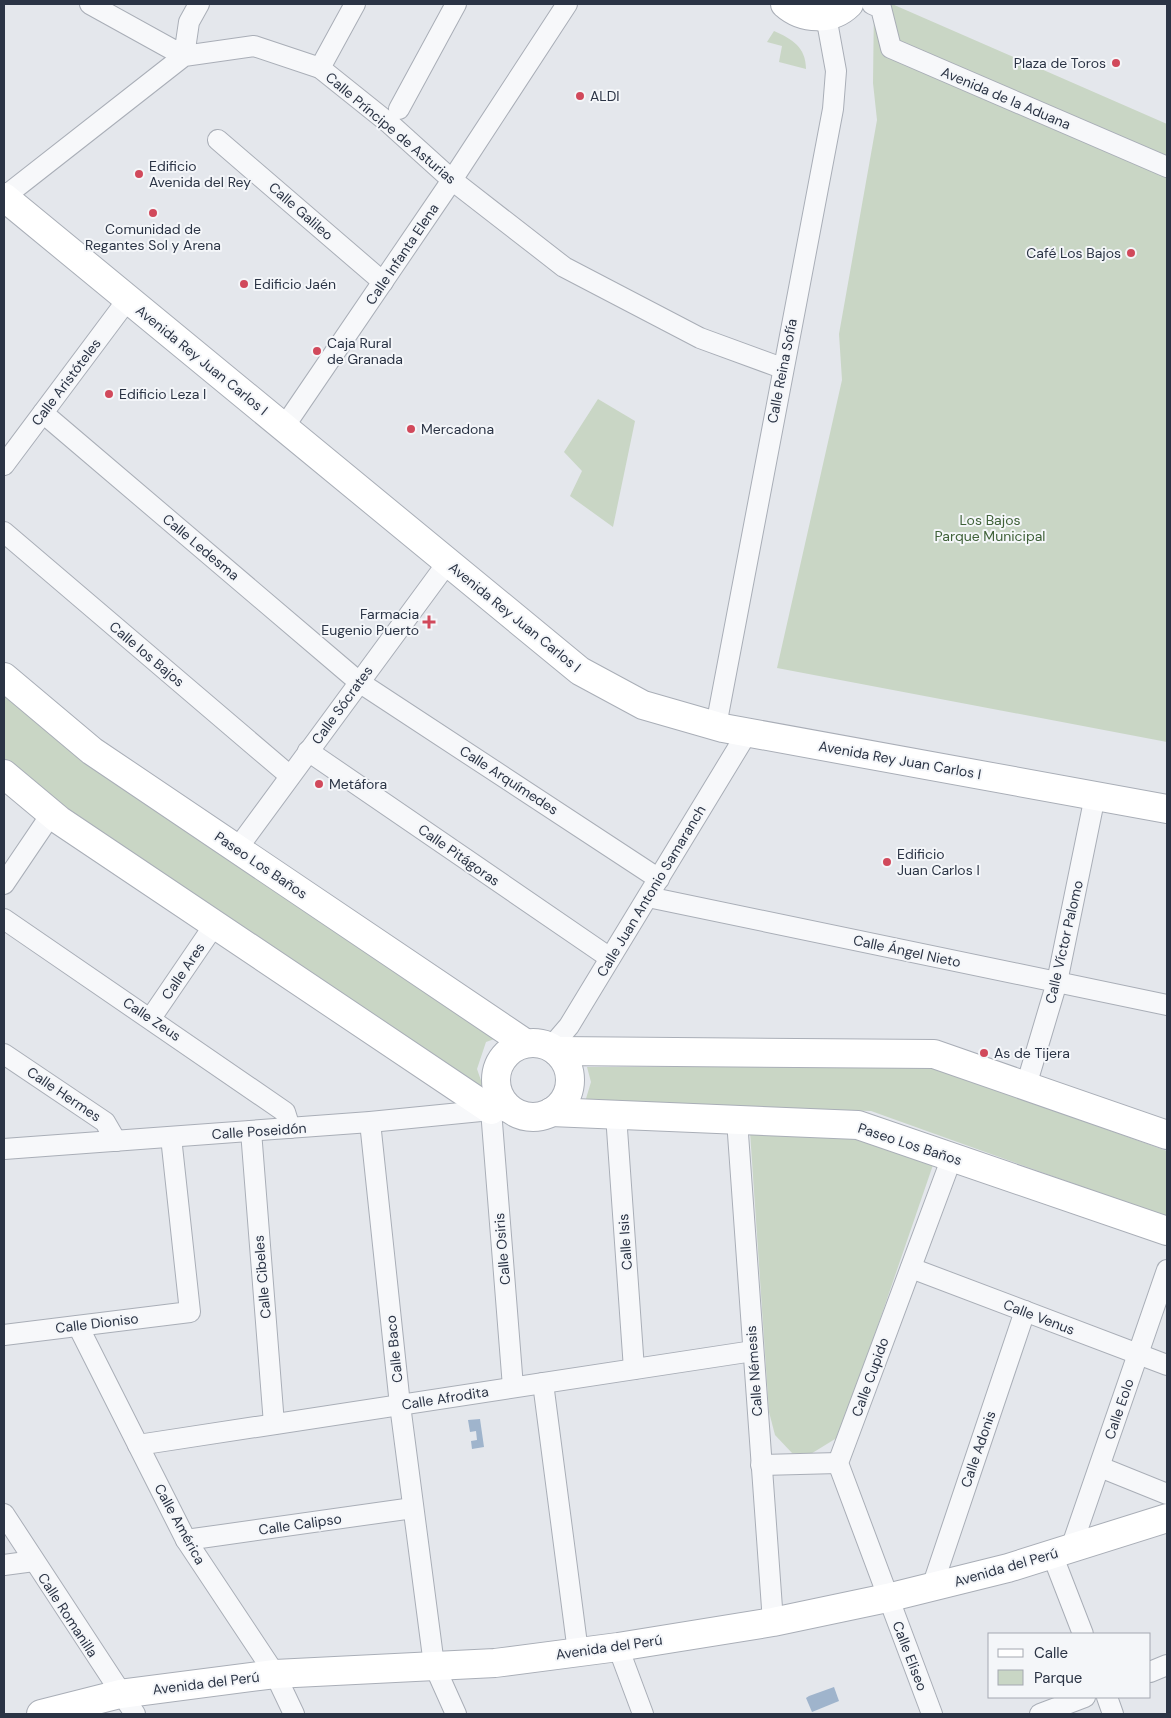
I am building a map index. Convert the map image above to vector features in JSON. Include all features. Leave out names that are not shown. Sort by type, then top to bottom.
[{"type":"street","points":[[90,4],[184,56],[189,22],[198,4]]},
{"type":"street","points":[[320,68],[355,4]]},
{"type":"street","points":[[399,109],[456,4]]},
{"type":"street","name":"Calle Infanta Elena","points":[[284,428],[452,180],[567,4]]},
{"type":"street","points":[[785,4],[798,13],[812,17],[838,10]]},
{"type":"street","name":"Avenida de la Aduana","points":[[872,4],[880,8],[891,48],[1167,167]]},
{"type":"street","name":"Calle Reina Sofía","points":[[716,726],[782,368],[833,108],[838,10]]},
{"type":"street","name":"Calle Príncipe de Asturias","points":[[4,197],[184,56],[254,46],[320,68],[390,124],[452,180],[564,267],[700,338],[782,368]]},
{"type":"street","name":"Calle Galileo","points":[[218,140],[383,282]]},
{"type":"street","name":"Avenida Rey Juan Carlos I","points":[[4,197],[580,671],[643,705],[716,726],[1167,809]]},
{"type":"street","name":"Calle Aristóteles","points":[[4,465],[128,299]]},
{"type":"street","name":"Calle Ledesma","points":[[43,413],[360,682]]},
{"type":"street","name":"Calle los Bajos","points":[[4,532],[290,776]]},
{"type":"street","name":"Calle Sócrates","points":[[237,848],[448,562]]},
{"type":"street","name":"Paseo Los Baños","points":[[4,678],[92,751],[237,848],[544,1047]]},
{"type":"street","name":"Calle Arquímedes","points":[[360,682],[659,878]]},
{"type":"street","name":"Calle Juan Antonio Samaranch","points":[[544,1047],[569,1026],[747,732]]},
{"type":"street","name":"Calle Pitágoras","points":[[308,751],[610,958]]},
{"type":"street","points":[[4,774],[52,813],[214,924],[503,1111],[526,1116],[540,1116],[551,1112],[561,1105],[569,1091],[570,1077],[567,1063],[544,1047]]},
{"type":"street","name":"Calle Víctor Palomo","points":[[1026,1086],[1057,982],[1096,796]]},
{"type":"street","points":[[4,884],[52,813]]},
{"type":"street","name":"Calle Ángel Nieto","points":[[648,897],[1167,1005]]},
{"type":"street","name":"Calle Zeus","points":[[4,919],[151,1018],[285,1112],[290,1128]]},
{"type":"street","name":"Calle Ares","points":[[151,1018],[214,924]]},
{"type":"street","points":[[503,1111],[504,1103],[496,1082],[498,1068],[509,1051],[544,1047],[934,1054],[1167,1136]]},
{"type":"street","name":"Calle Hermes","points":[[4,1054],[105,1122],[116,1141]]},
{"type":"street","name":"Calle Poseidón","points":[[4,1149],[503,1111]]},
{"type":"street","name":"Calle Osiris","points":[[503,1111],[513,1387]]},
{"type":"street","name":"Paseo Los Baños","points":[[551,1112],[858,1125],[1167,1231]]},
{"type":"street","name":"Calle Isis","points":[[616,1115],[634,1369]]},
{"type":"street","name":"Calle Némesis","points":[[738,1120],[773,1622]]},
{"type":"street","name":"Calle Baco","points":[[370,1122],[400,1404],[434,1665],[456,1714]]},
{"type":"street","name":"Calle Cibeles","points":[[251,1131],[274,1424]]},
{"type":"street","name":"Calle Dioniso","points":[[4,1335],[190,1312],[170,1137]]},
{"type":"street","name":"Calle Cupido","points":[[838,1463],[952,1158]]},
{"type":"street","name":"Calle Venus","points":[[911,1268],[1167,1365]]},
{"type":"street","name":"Calle Eolo","points":[[1062,1551],[1100,1466],[1167,1270]]},
{"type":"street","name":"Calle Adonis","points":[[932,1587],[1025,1311]]},
{"type":"street","name":"Calle América","points":[[78,1326],[186,1540],[275,1674],[294,1714]]},
{"type":"street","name":"Calle Afrodita","points":[[138,1445],[753,1351]]},
{"type":"street","points":[[544,1383],[578,1652]]},
{"type":"street","points":[[761,1465],[838,1463],[887,1598]]},
{"type":"street","points":[[1100,1466],[1167,1494]]},
{"type":"street","name":"Calle Calipso","points":[[186,1540],[413,1508]]},
{"type":"street","name":"Calle Romanilla","points":[[4,1514],[128,1704]]},
{"type":"street","name":"Avenida del Perú","points":[[41,1714],[128,1704],[275,1674],[495,1662],[578,1652],[773,1622],[887,1598],[1008,1568],[1167,1518]]},
{"type":"street","points":[[1062,1551],[1083,1633]]},
{"type":"street","points":[[4,1565],[34,1561]]},
{"type":"street","name":"Calle Eliseo","points":[[887,1598],[932,1714]]},
{"type":"street","points":[[618,1646],[643,1714]]},
{"type":"street","points":[[1151,1672],[1167,1665]]},
{"type":"street","points":[[1040,1714],[1082,1698]]},
{"type":"street","points":[[1107,1698],[1113,1714]]},
{"type":"green space","name":"Los Bajos Parque Municipal","points":[[874,4],[892,4],[1167,124],[1167,742],[777,668],[842,380],[839,334],[877,120],[873,83]]},
{"type":"green space","points":[[774,31],[787,37],[801,49],[806,69],[779,62],[782,46],[767,42]]},
{"type":"green space","points":[[598,399],[635,421],[613,527],[570,496],[582,471],[564,452]]},
{"type":"green space","points":[[4,689],[500,1037],[486,1042],[477,1069],[485,1092],[71,820],[4,764]]},
{"type":"green space","points":[[929,1066],[1167,1151],[1167,1217],[871,1111],[585,1102],[591,1082],[587,1067]]},
{"type":"green space","points":[[750,1132],[865,1135],[934,1162],[840,1436],[809,1455],[792,1453],[775,1435],[769,1412]]},
{"type":"water","points":[[480,1419],[484,1447],[472,1449],[471,1441],[477,1440],[476,1431],[470,1432],[468,1420]]},
{"type":"water","points":[[834,1687],[839,1701],[812,1712],[806,1698]]},
{"type":"place","name":"Plaza de Toros","points":[[1116,63]]},
{"type":"place","name":"ALDI","points":[[580,96]]},
{"type":"place","name":"Edificio Avenida del Rey","points":[[139,174]]},
{"type":"place","name":"Comunidad de Regantes Sol y Arena","points":[[153,213]]},
{"type":"place","name":"Café Los Bajos","points":[[1131,253]]},
{"type":"place","name":"Edificio Jaén","points":[[244,284]]},
{"type":"place","name":"Caja Rural de Granada","points":[[317,351]]},
{"type":"place","name":"Edificio Leza I","points":[[109,394]]},
{"type":"place","name":"Mercadona","points":[[411,429]]},
{"type":"place","name":"Farmacia Eugenio Puerto","points":[[429,622]]},
{"type":"place","name":"Metáfora","points":[[319,784]]},
{"type":"place","name":"Edificio Juan Carlos I","points":[[887,862]]},
{"type":"place","name":"As de Tijera","points":[[984,1053]]}]
